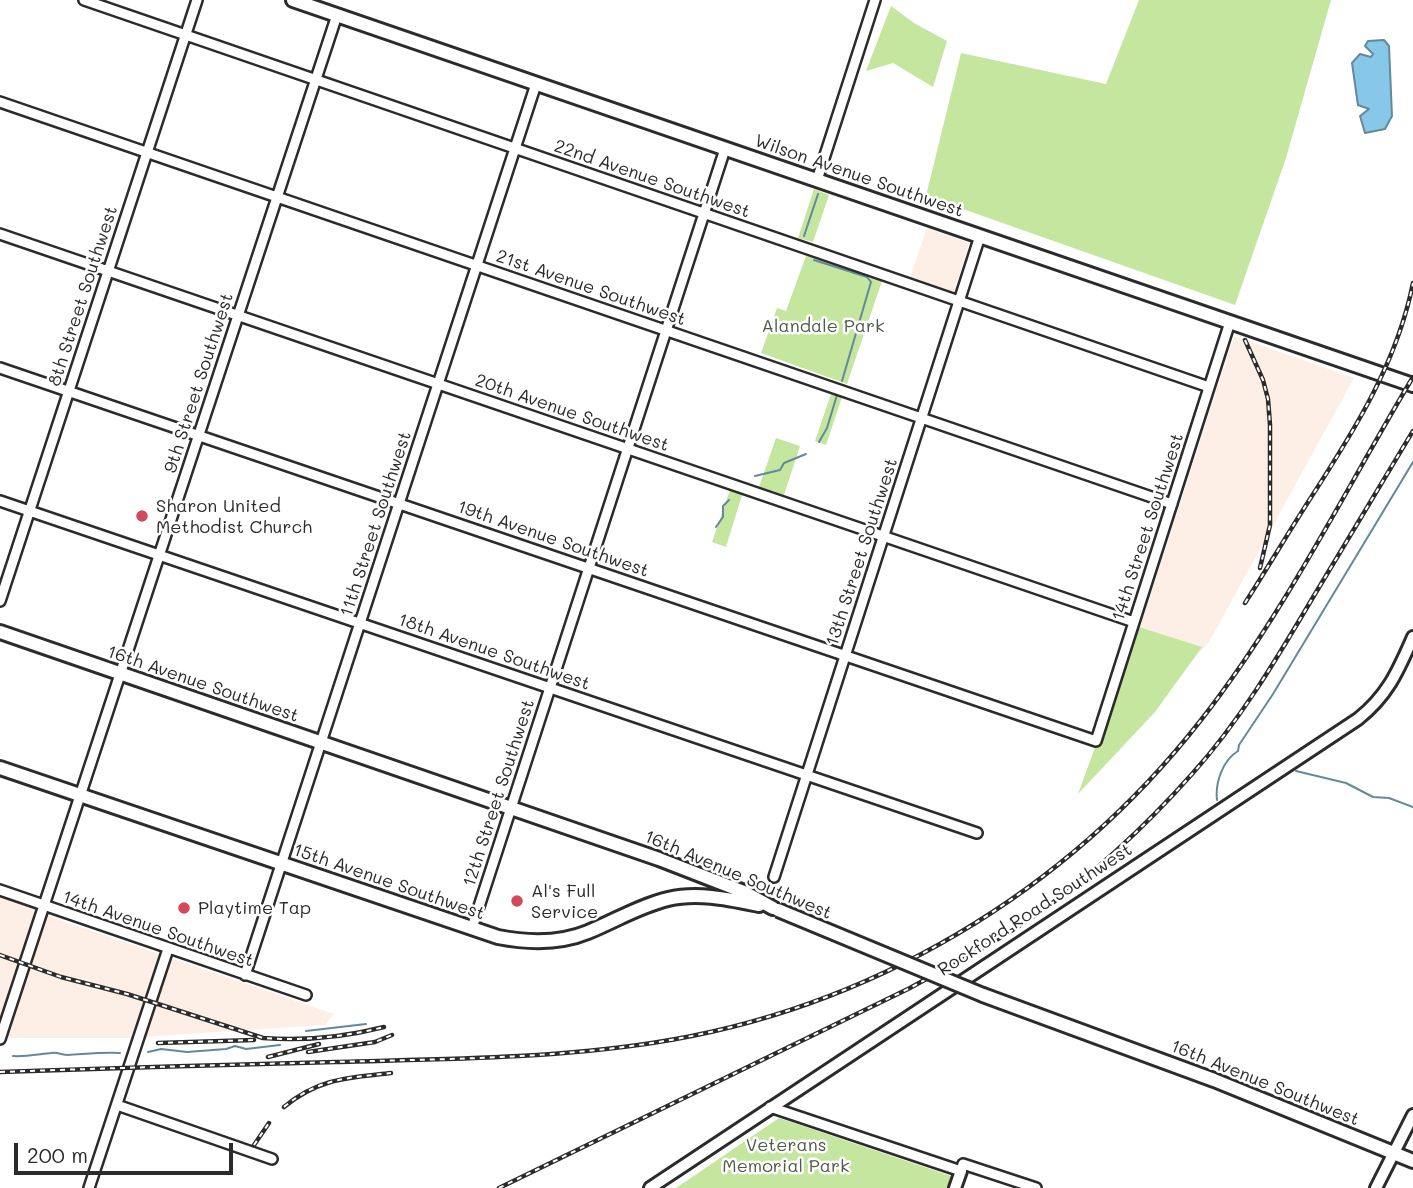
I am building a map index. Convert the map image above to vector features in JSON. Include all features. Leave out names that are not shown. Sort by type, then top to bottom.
[{"type":"main road","name":"Wilson Avenue Southwest","points":[[293,0],[1413,385]]},
{"type":"main road","name":"16th Avenue Southwest","points":[[0,632],[697,873],[744,892],[775,909],[983,995],[1214,1080],[1413,1161]]},
{"type":"main road","name":"15th Avenue Southwest","points":[[0,768],[498,937],[541,943],[586,933],[643,905],[671,898],[702,896],[775,909]]},
{"type":"street","name":"22nd Avenue Southwest","points":[[84,0],[1209,387]]},
{"type":"street","name":"8th Street Southwest","points":[[0,601],[197,0]]},
{"type":"street","points":[[817,180],[875,0]]},
{"type":"street","name":"9th Street Southwest","points":[[0,1040],[337,15]]},
{"type":"street","name":"11th Street Southwest","points":[[245,975],[536,84]]},
{"type":"street","name":"21st Avenue Southwest","points":[[0,102],[1172,504]]},
{"type":"street","name":"12th Street Southwest","points":[[472,928],[725,149]]},
{"type":"street","name":"20th Avenue Southwest","points":[[0,234],[1134,622]]},
{"type":"street","name":"13th Street Southwest","points":[[774,877],[980,236]]},
{"type":"street","name":"14th Street Southwest","points":[[1096,741],[1230,322]]},
{"type":"street","name":"19th Avenue Southwest","points":[[0,368],[1096,741]]},
{"type":"street","name":"18th Avenue Southwest","points":[[0,501],[977,833]]},
{"type":"street","name":"Rockford Road Southwest","points":[[650,1188],[1358,719],[1372,708],[1391,684],[1413,637]]},
{"type":"street","name":"14th Avenue Southwest","points":[[0,890],[306,995]]},
{"type":"street","points":[[89,1188],[168,949]]},
{"type":"street","points":[[117,1105],[272,1159]]},
{"type":"street","points":[[770,1107],[961,1171]]},
{"type":"street","points":[[1376,1188],[1413,1115]]},
{"type":"street","points":[[955,1188],[963,1164],[1036,1188]]},
{"type":"shaded area","points":[[927,228],[969,243],[954,292],[910,277]]},
{"type":"shaded area","points":[[1234,336],[1354,378],[1209,642],[1095,767]]},
{"type":"shaded area","points":[[0,895],[60,920],[334,1014],[325,1025],[128,1038],[0,1038]]},
{"type":"green space","points":[[1139,0],[1331,0],[1286,158],[1235,305],[926,196],[961,53],[1106,84]]},
{"type":"green space","points":[[891,6],[914,23],[947,41],[933,87],[893,63],[866,71]]},
{"type":"green space","points":[[814,189],[829,195],[813,242],[798,238]]},
{"type":"green space","name":"Alandale Park","points":[[806,256],[882,281],[847,384],[761,353],[777,308],[786,311]]},
{"type":"green space","points":[[831,394],[842,397],[826,445],[815,441]]},
{"type":"green space","points":[[776,438],[800,446],[784,495],[759,487]]},
{"type":"green space","points":[[730,490],[742,495],[726,547],[712,542]]},
{"type":"green space","points":[[1139,627],[1202,647],[1155,712],[1078,794]]},
{"type":"green space","name":"Veterans Memorial Park","points":[[779,1118],[951,1176],[947,1188],[676,1188]]},
{"type":"water","points":[[1384,40],[1389,46],[1392,116],[1385,129],[1365,133],[1360,116],[1369,109],[1358,105],[1352,63],[1360,54],[1371,57],[1373,54],[1365,46],[1368,41]]},
{"type":"waterway","points":[[804,236],[818,194]]},
{"type":"waterway","points":[[814,260],[867,277],[871,282],[842,381]]},
{"type":"waterway","points":[[819,442],[827,428],[837,395]]},
{"type":"waterway","points":[[755,476],[780,470],[784,463],[806,454]]},
{"type":"waterway","points":[[1217,800],[1219,779],[1224,766],[1238,751],[1239,745],[1273,694],[1413,462]]},
{"type":"waterway","points":[[716,527],[723,517],[723,506],[729,500]]},
{"type":"waterway","points":[[1296,771],[1346,783],[1373,797],[1389,798],[1413,807]]},
{"type":"waterway","points":[[306,1031],[366,1024]]},
{"type":"waterway","points":[[148,1052],[161,1049],[187,1052],[235,1046],[246,1049],[280,1045]]},
{"type":"waterway","points":[[13,1056],[120,1053]]},
{"type":"railway","points":[[1245,603],[1372,396],[1396,341],[1413,283]]},
{"type":"railway","points":[[1245,340],[1263,380],[1270,425],[1270,525],[1260,568]]},
{"type":"railway","points":[[0,1072],[494,1057],[613,1048],[732,1027],[810,1003],[885,972],[957,934],[1025,890],[1089,839],[1148,782],[1201,720],[1259,638],[1413,377]]},
{"type":"railway","points":[[499,1188],[910,988],[973,954],[1056,901],[1137,832],[1209,754],[1241,712],[1285,645],[1413,431]]},
{"type":"railway","points":[[0,955],[61,977],[127,994],[263,1038],[324,1037],[384,1027]]},
{"type":"railway","points":[[308,1052],[375,1042],[392,1035]]},
{"type":"railway","points":[[158,1043],[254,1040]]},
{"type":"railway","points":[[268,1057],[319,1044]]},
{"type":"railway","points":[[284,1107],[309,1090],[334,1081],[391,1073]]},
{"type":"railway","points":[[254,1145],[269,1123]]},
{"type":"place","name":"Sharon United Methodist Church","points":[[142,516]]},
{"type":"place","name":"Al's Full Service","points":[[517,901]]},
{"type":"place","name":"Playtime Tap","points":[[184,908]]}]
